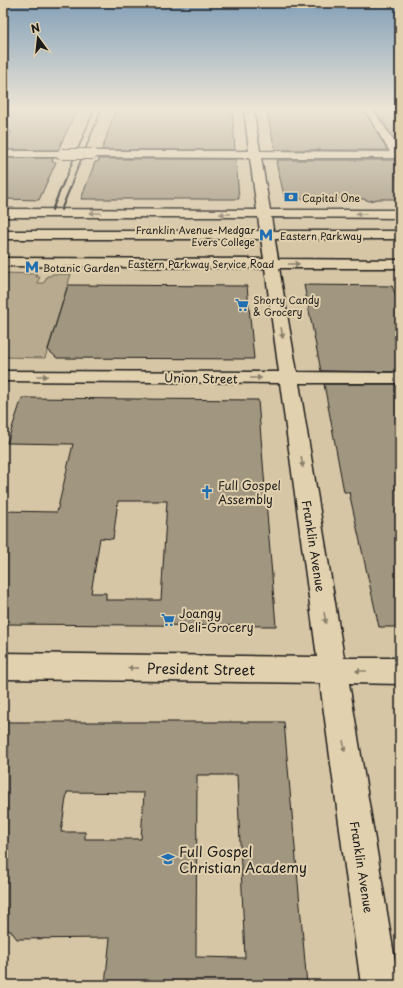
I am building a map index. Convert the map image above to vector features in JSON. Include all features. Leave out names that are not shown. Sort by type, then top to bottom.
[{"type":"street","name":"Franklin Avenue","points":[[254,154],[272,264],[380,985]]},
{"type":"street","points":[[269,154],[398,155]]},
{"type":"street","points":[[3,213],[400,214]]},
{"type":"street","name":"Eastern Parkway","points":[[3,235],[400,235]]},
{"type":"street","name":"Eastern Parkway Service Road","points":[[3,262],[400,264]]},
{"type":"street","name":"Union Street","points":[[3,376],[400,378]]},
{"type":"street","name":"President Street","points":[[3,666],[400,671]]},
{"type":"shaded area","points":[[3,273],[37,274],[36,277],[40,277],[37,283],[44,283],[47,276],[51,276],[52,274],[71,274],[45,358],[3,357]]},
{"type":"building","points":[[3,158],[53,158],[52,162],[56,162],[39,200],[3,199]]},
{"type":"building","points":[[99,159],[236,159],[239,199],[81,199],[95,162],[98,162]]},
{"type":"building","points":[[277,160],[400,160],[400,176],[395,176],[400,185],[400,199],[378,199],[369,201],[364,199],[285,199],[276,162],[278,162]]},
{"type":"building","points":[[68,285],[247,286],[254,359],[57,358],[48,350]]},
{"type":"building","points":[[304,285],[392,286],[400,306],[400,372],[321,371]]},
{"type":"building","points":[[324,384],[400,384],[400,627],[379,627],[349,492],[344,492]]},
{"type":"building","points":[[22,398],[258,400],[276,626],[3,624],[3,511],[57,512],[73,444],[7,443]],"holes":[[[118,501],[167,501],[161,600],[106,600],[106,593],[91,593],[100,538],[113,539]]]},
{"type":"building","points":[[3,722],[284,722],[307,985],[105,985],[110,938],[17,939],[11,931],[3,930]],"holes":[[[197,775],[237,775],[245,958],[196,957]],[[67,792],[144,793],[141,839],[85,839],[85,832],[61,832]]]},
{"type":"railway","points":[[64,182],[76,154]]},
{"type":"railway","points":[[72,182],[83,154]]},
{"type":"railway","points":[[52,210],[64,181]]},
{"type":"railway","points":[[61,210],[73,181]]},
{"type":"place","name":"Capital One","points":[[291,197]]},
{"type":"place","name":"Franklin Avenue-Medgar Evers College","points":[[266,235]]},
{"type":"place","name":"Botanic Garden","points":[[32,267]]},
{"type":"place","name":"Shorty Candy & Grocery","points":[[242,305]]},
{"type":"place","name":"Full Gospel Assembly","points":[[207,492]]},
{"type":"place","name":"Joangy Deli-Grocery","points":[[168,620]]},
{"type":"place","name":"Full Gospel Christian Academy","points":[[168,859]]}]
